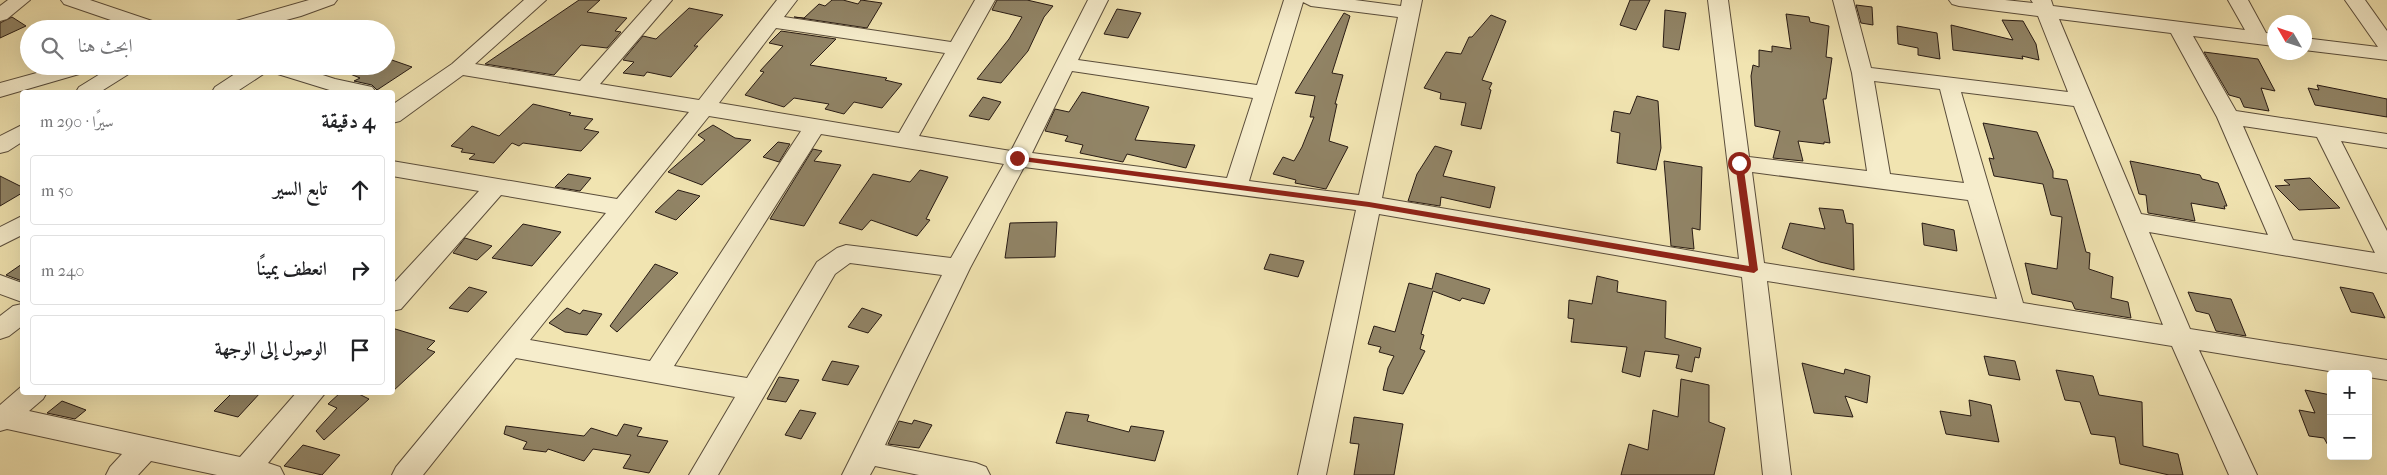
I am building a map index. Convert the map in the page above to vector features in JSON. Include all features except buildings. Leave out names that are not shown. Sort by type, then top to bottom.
[{"type":"street","points":[[0,15],[20,0]]},
{"type":"street","points":[[71,0],[130,20]]},
{"type":"street","points":[[263,20],[294,12],[327,0]]},
{"type":"street","points":[[398,105],[459,68],[536,0]]},
{"type":"street","points":[[586,88],[662,0]]},
{"type":"street","points":[[406,475],[704,108],[786,0]]},
{"type":"street","points":[[904,141],[985,0]]},
{"type":"street","points":[[976,475],[862,464],[958,268],[1098,0]]},
{"type":"street","points":[[1236,187],[1294,0]]},
{"type":"street","points":[[1311,0],[1411,7],[1312,475]]},
{"type":"street","points":[[1718,0],[1754,270],[1777,475]]},
{"type":"street","points":[[1843,0],[1862,73],[1880,181]]},
{"type":"street","points":[[1959,0],[2043,5],[2267,39]]},
{"type":"street","points":[[2238,0],[2267,39]]},
{"type":"street","points":[[2355,0],[2387,45]]},
{"type":"street","points":[[2043,5],[2180,336],[2243,475]]},
{"type":"street","points":[[771,21],[957,49]]},
{"type":"street","points":[[2178,27],[2228,117],[2284,246]]},
{"type":"street","points":[[2312,45],[2387,54]]},
{"type":"street","points":[[1066,64],[1265,93]]},
{"type":"street","points":[[459,68],[1017,158],[1369,204],[1754,270],[2387,370]]},
{"type":"street","points":[[1862,73],[2082,100]]},
{"type":"street","points":[[0,90],[54,75]]},
{"type":"street","points":[[89,90],[113,75]]},
{"type":"street","points":[[225,90],[248,75]]},
{"type":"street","points":[[293,75],[325,89],[338,90]]},
{"type":"street","points":[[1949,85],[1978,193],[2013,310]]},
{"type":"street","points":[[2228,117],[2387,140]]},
{"type":"street","points":[[656,373],[815,126]]},
{"type":"street","points":[[2325,132],[2387,254]]},
{"type":"street","points":[[0,146],[20,133]]},
{"type":"street","points":[[1739,163],[1978,193]]},
{"type":"street","points":[[395,169],[624,208]]},
{"type":"street","points":[[395,299],[496,186]]},
{"type":"street","points":[[2132,221],[2387,264]]},
{"type":"street","points":[[0,238],[20,225]]},
{"type":"street","points":[[703,475],[826,268],[835,260],[846,254],[958,268]]},
{"type":"street","points":[[0,284],[20,292]]},
{"type":"street","points":[[0,329],[20,314]]},
{"type":"street","points":[[511,347],[754,390]]},
{"type":"street","points":[[2,419],[30,395]]},
{"type":"street","points":[[2,419],[257,472],[311,395]]},
{"type":"street","points":[[120,475],[146,448]]},
{"type":"route","points":[[1017,158],[1369,204],[1754,270],[1739,163]]}]
